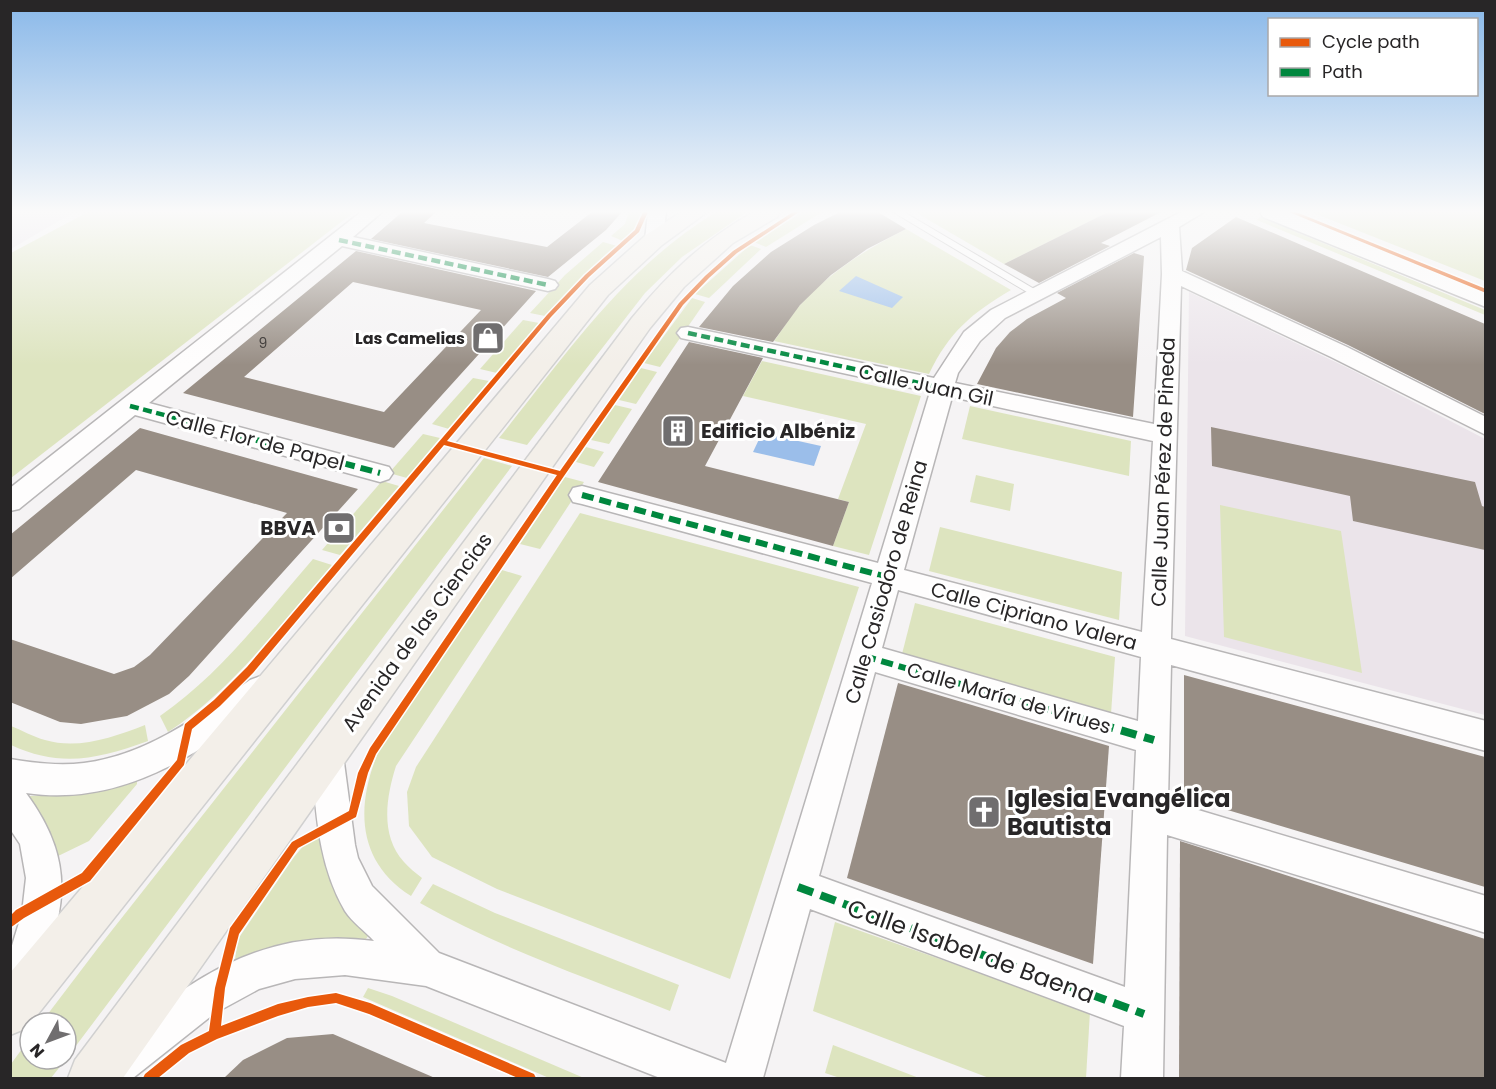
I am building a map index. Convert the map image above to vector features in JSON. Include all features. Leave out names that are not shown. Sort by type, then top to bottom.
[{"type":"main road","points":[[10,1011],[623,263]]},
{"type":"main road","name":"Avenida de las Ciencias","points":[[93,1078],[641,323],[675,282],[696,263]]},
{"type":"main road","points":[[1395,263],[1485,300]]},
{"type":"street","name":"Calle Flor de Papel","points":[[12,500],[310,263]]},
{"type":"street","points":[[445,263],[548,285]]},
{"type":"street","name":"Calle Casiodoro de Reina","points":[[742,1078],[948,372],[972,337],[998,314],[1096,263]]},
{"type":"street","name":"Calle Juan Pérez de Pineda","points":[[1142,1078],[1156,648],[1174,263]]},
{"type":"street","points":[[1172,274],[1339,352],[1485,426]]},
{"type":"street","name":"Calle Juan Gil","points":[[688,333],[1165,435]]},
{"type":"street","name":"Calle Flor de Papel","points":[[130,406],[380,473]]},
{"type":"street","name":"Calle Cipriano Valera","points":[[582,495],[1485,736]]},
{"type":"street","name":"Calle María de Virues","points":[[864,656],[1154,740]]},
{"type":"street","points":[[10,775],[32,779],[83,780],[121,772],[158,758],[200,734],[289,670]]},
{"type":"street","points":[[327,755],[338,845],[342,863],[358,899],[426,967]]},
{"type":"street","points":[[10,800],[37,842],[44,901],[38,933],[10,998]]},
{"type":"street","points":[[1151,813],[1485,915]]},
{"type":"street","name":"Calle Isabel de Baena","points":[[798,887],[1144,1014]]},
{"type":"street","points":[[100,1078],[201,999],[252,972],[295,960],[345,956],[426,967],[712,1078]]},
{"type":"lane","points":[[984,263],[1036,293]]},
{"type":"shaded area","points":[[1189,292],[1350,369],[1485,439],[1485,715],[1185,636]]},
{"type":"green space","points":[[11,263],[288,263],[11,478]]},
{"type":"green space","points":[[579,263],[600,263],[545,316],[530,313]]},
{"type":"green space","points":[[649,263],[676,263],[645,293],[527,445],[499,438],[573,345],[624,287]]},
{"type":"green space","points":[[730,263],[746,263],[709,298],[695,294]]},
{"type":"green space","points":[[849,263],[964,263],[1011,290],[973,316],[953,335],[929,374],[774,341],[797,308],[837,271]]},
{"type":"green space","points":[[1360,263],[1371,263],[1485,310],[1485,315]]},
{"type":"green space","points":[[1439,263],[1485,263],[1485,281]]},
{"type":"green space","points":[[692,298],[705,302],[660,367],[644,363]]},
{"type":"green space","points":[[523,320],[539,323],[497,373],[480,369]]},
{"type":"green space","points":[[762,361],[921,396],[869,555],[833,546],[849,502],[838,499],[866,424],[743,396]]},
{"type":"green space","points":[[641,368],[657,372],[636,404],[619,400]]},
{"type":"green space","points":[[473,378],[489,381],[449,429],[432,424]]},
{"type":"green space","points":[[615,405],[632,409],[609,444],[591,440]]},
{"type":"green space","points":[[970,406],[1131,441],[1129,476],[962,439]]},
{"type":"green space","points":[[423,434],[440,438],[407,478],[389,473]]},
{"type":"green space","points":[[586,447],[604,452],[594,467],[576,462]]},
{"type":"green space","points":[[484,458],[512,466],[78,1043],[78,1011],[50,1011]]},
{"type":"green space","points":[[976,475],[1014,484],[1010,511],[970,502]]},
{"type":"green space","points":[[565,477],[584,482],[540,549],[520,544]]},
{"type":"green space","points":[[382,481],[399,486],[340,555],[322,550]]},
{"type":"green space","points":[[1220,505],[1341,531],[1362,673],[1224,637]]},
{"type":"green space","points":[[580,513],[859,587],[730,979],[497,889],[432,857],[409,826],[407,792],[416,767]]},
{"type":"green space","points":[[940,527],[1122,572],[1119,620],[929,571]]},
{"type":"green space","points":[[313,559],[332,565],[235,676],[192,715],[168,732],[160,716],[182,700],[222,663]]},
{"type":"green space","points":[[502,570],[522,576],[396,766],[392,778],[387,816],[391,840],[404,862],[422,878],[411,896],[392,881],[379,865],[370,847],[365,828],[364,808],[367,788],[381,746]]},
{"type":"green space","points":[[915,603],[1115,657],[1111,714],[902,654]]},
{"type":"green space","points":[[145,725],[148,741],[96,756],[63,759],[46,757],[11,745],[11,726],[41,739],[70,744],[108,738]]},
{"type":"green space","points":[[137,778],[137,784],[89,841],[54,858],[48,829],[29,796],[76,794]]},
{"type":"green space","points":[[323,835],[372,930],[366,939],[335,938],[295,943],[234,966],[238,939],[294,857],[305,844]]},
{"type":"green space","points":[[433,884],[495,913],[679,985],[670,1011],[512,948],[420,903]]},
{"type":"green space","points":[[835,922],[1090,1012],[1086,1078],[989,1078],[813,1011]]},
{"type":"green space","points":[[368,988],[392,996],[584,1078],[549,1078],[363,997]]},
{"type":"green space","points":[[833,1045],[919,1078],[840,1078],[825,1073]]},
{"type":"green space","points":[[18,1054],[18,1071],[57,1071],[51,1078],[11,1078],[11,1064]]},
{"type":"water","points":[[856,276],[903,297],[892,308],[839,291]]},
{"type":"water","points":[[762,433],[821,446],[814,466],[753,452]]},
{"type":"building","points":[[342,263],[409,263],[536,291],[394,448],[183,393]],"holes":[[[353,282],[481,310],[384,412],[244,377]]]},
{"type":"building","points":[[482,263],[565,263],[548,277]]},
{"type":"building","points":[[759,263],[848,263],[831,275],[800,305],[773,342],[699,327],[733,286]]},
{"type":"building","points":[[1006,263],[1078,263],[1039,283],[1004,264]]},
{"type":"building","points":[[1115,263],[1144,263],[1133,417],[977,384],[996,348],[1010,332],[1027,319],[1066,298],[1057,293]]},
{"type":"building","points":[[1188,263],[1343,263],[1485,324],[1485,414],[1348,345],[1186,270]]},
{"type":"building","name":"Edificio Albéniz","points":[[689,342],[763,358],[705,466],[849,502],[833,546],[598,482]]},
{"type":"building","points":[[1211,427],[1475,482],[1482,506],[1485,507],[1485,550],[1353,521],[1350,496],[1212,466]]},
{"type":"building","points":[[140,428],[358,489],[189,676],[169,694],[127,716],[81,724],[60,722],[10,702],[10,639],[114,674],[134,667],[150,655],[287,513],[136,470],[10,579],[10,535]]},
{"type":"building","points":[[1184,675],[1485,757],[1485,887],[1184,797]]},
{"type":"building","name":"Iglesia Evangélica Bautista","points":[[898,683],[1109,746],[1093,964],[847,878]]},
{"type":"building","points":[[1180,841],[1485,939],[1485,1078],[1179,1078]]},
{"type":"building","points":[[333,1034],[435,1078],[224,1078],[243,1060],[287,1038]]},
{"type":"marked path","points":[[445,263],[548,285]]},
{"type":"marked path","points":[[688,333],[942,388]]},
{"type":"marked path","points":[[130,406],[380,473]]},
{"type":"marked path","points":[[582,495],[887,577]]},
{"type":"marked path","points":[[864,656],[1154,740]]},
{"type":"marked path","points":[[798,887],[1144,1014]]},
{"type":"cycle path","points":[[10,923],[20,914],[86,877],[181,762],[188,727],[217,703],[250,670],[549,316],[602,263]]},
{"type":"cycle path","points":[[214,1034],[220,988],[234,932],[295,845],[353,814],[363,773],[373,751],[681,304],[723,263]]},
{"type":"cycle path","points":[[1416,263],[1486,291]]},
{"type":"cycle path","points":[[442,442],[562,474]]},
{"type":"cycle path","points":[[149,1078],[185,1049],[214,1034],[278,1010],[336,998],[370,1009],[530,1078]]},
{"type":"place","name":"Las Camelias","points":[[488,338]]},
{"type":"place","name":"Edificio Albéniz","points":[[678,431]]},
{"type":"place","name":"BBVA","points":[[339,528]]},
{"type":"place","name":"Iglesia Evangélica Bautista","points":[[984,812]]}]
